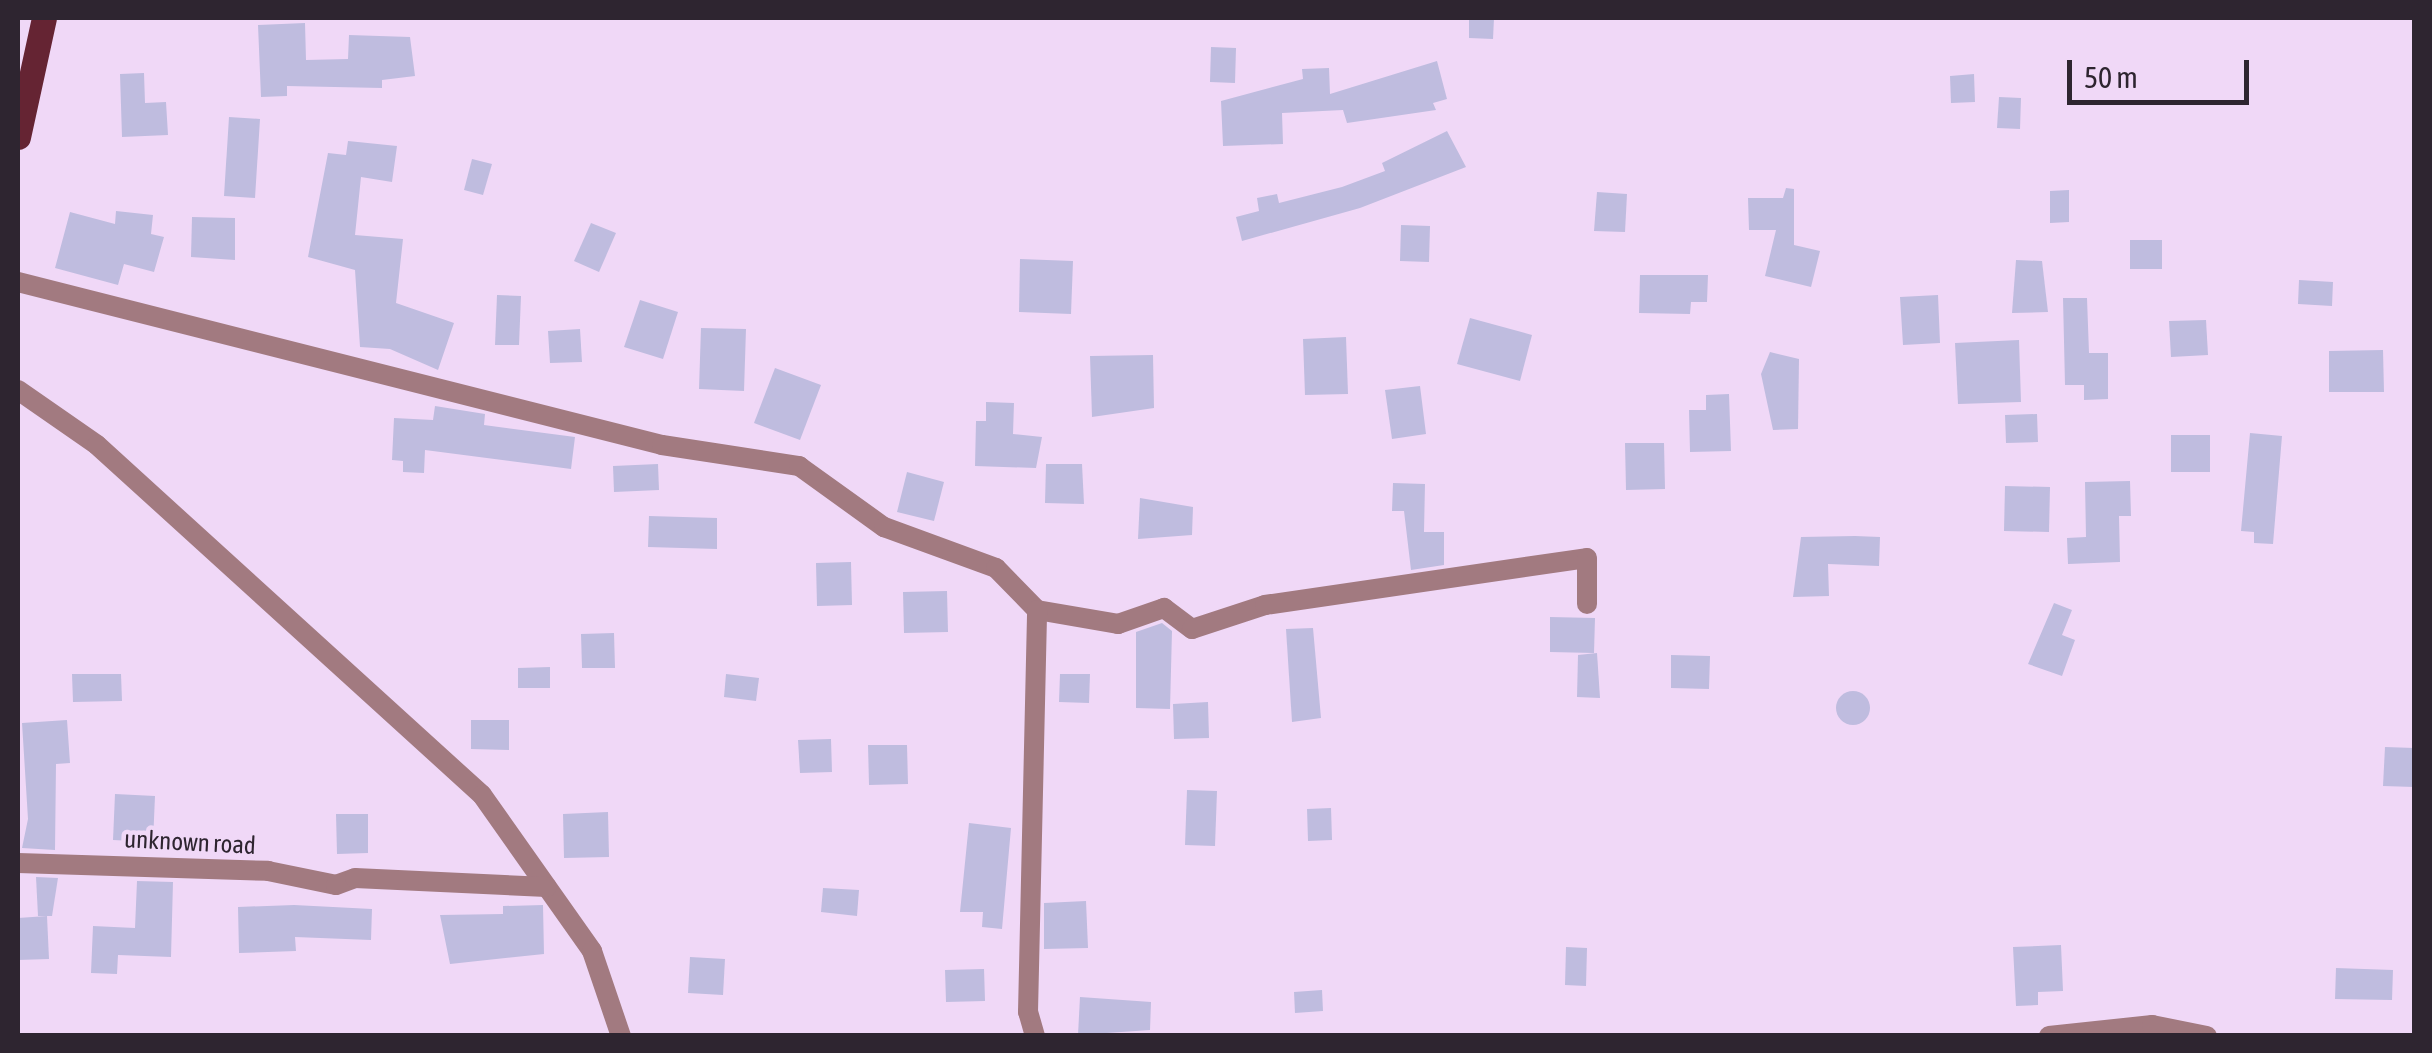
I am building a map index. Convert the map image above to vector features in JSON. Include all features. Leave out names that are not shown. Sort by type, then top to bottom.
[{"type":"main road","points":[[18,138],[44,18]]},
{"type":"street","points":[[18,282],[662,446],[799,466],[884,527],[996,568],[1037,610],[1118,624],[1164,608],[1192,628],[1264,605],[1587,558],[1587,604]]},
{"type":"street","points":[[18,390],[98,445],[482,795],[592,950],[621,1036]]},
{"type":"street","points":[[1036,1036],[1028,1012],[1037,610]]},
{"type":"street","name":"unknown road","points":[[18,864],[268,871],[336,885],[354,878],[547,887]]},
{"type":"street","points":[[2049,1036],[2152,1025],[2208,1036]]},
{"type":"building","points":[[1469,18],[1494,18],[1493,39],[1469,38]]},
{"type":"building","points":[[305,23],[306,60],[348,59],[349,35],[410,37],[415,76],[382,80],[382,88],[287,86],[287,96],[261,97],[258,25]]},
{"type":"building","points":[[1211,47],[1236,48],[1235,83],[1210,82]]},
{"type":"building","points":[[1437,61],[1447,99],[1433,103],[1436,110],[1347,123],[1343,110],[1282,113],[1283,144],[1223,146],[1221,101],[1303,79],[1302,69],[1329,68],[1330,94]]},
{"type":"building","points":[[144,73],[145,103],[166,102],[168,135],[122,137],[120,74]]},
{"type":"building","points":[[1974,74],[1975,102],[1951,103],[1950,76]]},
{"type":"building","points":[[1999,97],[2021,98],[2020,129],[1997,128]]},
{"type":"building","points":[[229,117],[260,119],[255,198],[224,196]]},
{"type":"building","points":[[1447,131],[1466,167],[1360,208],[1242,241],[1236,217],[1259,211],[1257,198],[1277,194],[1279,203],[1342,187],[1385,171],[1382,163]]},
{"type":"building","points":[[348,141],[397,146],[392,182],[361,177],[355,235],[403,239],[396,303],[454,323],[438,370],[390,349],[360,347],[355,270],[308,257],[328,153],[346,155]]},
{"type":"building","points":[[472,159],[492,164],[483,195],[464,190]]},
{"type":"building","points":[[1786,188],[1794,189],[1794,245],[1820,251],[1811,287],[1765,276],[1776,230],[1749,230],[1748,198],[1783,198]]},
{"type":"building","points":[[2069,190],[2069,222],[2050,223],[2050,191]]},
{"type":"building","points":[[1597,192],[1627,194],[1625,232],[1594,231]]},
{"type":"building","points":[[116,211],[153,215],[151,234],[164,237],[154,272],[124,264],[118,285],[55,268],[70,212],[115,224]]},
{"type":"building","points":[[192,217],[235,218],[235,260],[191,257]]},
{"type":"building","points":[[591,223],[616,233],[599,272],[574,261]]},
{"type":"building","points":[[1401,225],[1430,226],[1429,262],[1400,261]]},
{"type":"building","points":[[2130,240],[2162,240],[2162,269],[2130,269]]},
{"type":"building","points":[[1020,259],[1073,261],[1071,314],[1019,312]]},
{"type":"building","points":[[2016,260],[2042,261],[2048,312],[2012,313]]},
{"type":"building","points":[[1640,275],[1708,275],[1707,302],[1691,302],[1690,314],[1639,313]]},
{"type":"building","points":[[2299,280],[2333,282],[2332,306],[2298,304]]},
{"type":"building","points":[[497,295],[521,296],[519,345],[495,345]]},
{"type":"building","points":[[1938,295],[1940,343],[1903,345],[1900,297]]},
{"type":"building","points":[[2063,298],[2087,298],[2089,353],[2108,353],[2108,399],[2084,400],[2084,385],[2065,385]]},
{"type":"building","points":[[640,300],[678,312],[663,359],[624,347]]},
{"type":"building","points":[[1470,318],[1532,335],[1520,381],[1457,364]]},
{"type":"building","points":[[2206,320],[2208,355],[2171,357],[2169,321]]},
{"type":"building","points":[[701,328],[746,329],[744,391],[699,389]]},
{"type":"building","points":[[580,329],[582,362],[550,363],[548,331]]},
{"type":"building","points":[[1346,337],[1348,394],[1305,395],[1303,339]]},
{"type":"building","points":[[2019,340],[2021,402],[1958,404],[1955,343]]},
{"type":"building","points":[[2383,350],[2384,392],[2329,392],[2329,351]]},
{"type":"building","points":[[1770,352],[1799,359],[1798,429],[1773,430],[1761,374]]},
{"type":"building","points":[[1153,355],[1154,408],[1092,417],[1090,356]]},
{"type":"building","points":[[775,368],[821,385],[800,440],[754,423]]},
{"type":"building","points":[[1420,386],[1426,434],[1392,439],[1385,390]]},
{"type":"building","points":[[1729,394],[1731,451],[1690,452],[1689,410],[1706,410],[1706,395]]},
{"type":"building","points":[[986,402],[1014,403],[1013,434],[1042,437],[1036,468],[975,466],[976,421],[986,421]]},
{"type":"building","points":[[435,406],[485,414],[484,425],[575,437],[571,469],[425,450],[424,473],[403,472],[403,461],[392,460],[394,418],[433,420]]},
{"type":"building","points":[[2037,414],[2038,442],[2006,443],[2005,415]]},
{"type":"building","points":[[2250,433],[2282,436],[2273,544],[2254,543],[2254,532],[2241,531]]},
{"type":"building","points":[[2171,435],[2210,435],[2210,472],[2171,472]]},
{"type":"building","points":[[1625,443],[1664,443],[1665,489],[1626,490]]},
{"type":"building","points":[[658,464],[659,490],[614,492],[613,466]]},
{"type":"building","points":[[1046,464],[1082,464],[1084,504],[1045,503]]},
{"type":"building","points":[[907,472],[944,482],[934,521],[897,512]]},
{"type":"building","points":[[2130,481],[2131,516],[2119,516],[2120,562],[2068,564],[2067,538],[2086,537],[2085,482]]},
{"type":"building","points":[[1393,483],[1425,484],[1424,532],[1444,532],[1444,565],[1411,570],[1404,511],[1392,511]]},
{"type":"building","points":[[2005,486],[2050,487],[2049,532],[2004,531]]},
{"type":"building","points":[[1140,498],[1193,507],[1192,535],[1138,539]]},
{"type":"building","points":[[649,516],[717,518],[717,549],[648,547]]},
{"type":"building","points":[[1801,537],[1880,537],[1879,566],[1828,564],[1829,596],[1793,597]]},
{"type":"building","points":[[851,562],[852,605],[817,606],[816,563]]},
{"type":"building","points":[[947,591],[948,632],[904,633],[903,592]]},
{"type":"building","points":[[2054,603],[2072,610],[2062,635],[2075,640],[2062,676],[2028,664]]},
{"type":"building","points":[[1550,617],[1595,618],[1594,653],[1550,652]]},
{"type":"building","points":[[1162,623],[1172,631],[1170,709],[1136,708],[1136,632]]},
{"type":"building","points":[[1313,628],[1321,718],[1292,722],[1286,629]]},
{"type":"building","points":[[614,633],[615,668],[582,668],[581,634]]},
{"type":"building","points":[[1597,653],[1600,698],[1577,697],[1578,655]]},
{"type":"building","points":[[1671,655],[1710,656],[1709,689],[1671,688]]},
{"type":"building","points":[[550,667],[550,688],[518,688],[518,668]]},
{"type":"building","points":[[72,674],[121,674],[122,701],[73,702]]},
{"type":"building","points":[[726,674],[759,678],[756,701],[724,697]]},
{"type":"building","points":[[1060,674],[1090,674],[1089,703],[1059,702]]},
{"type":"building","points":[[1853,691],[1865,696],[1870,708],[1865,720],[1853,725],[1841,720],[1836,708],[1841,696]]},
{"type":"building","points":[[1208,702],[1209,738],[1174,739],[1173,704]]},
{"type":"building","points":[[67,720],[70,763],[56,764],[55,850],[22,848],[28,819],[22,723]]},
{"type":"building","points":[[471,720],[509,720],[509,750],[471,749]]},
{"type":"building","points":[[831,739],[832,772],[800,773],[798,740]]},
{"type":"building","points":[[868,745],[907,745],[908,784],[869,785]]},
{"type":"building","points":[[2385,747],[2414,748],[2414,787],[2383,786]]},
{"type":"building","points":[[1187,790],[1217,791],[1215,846],[1185,845]]},
{"type":"building","points":[[115,794],[155,796],[153,842],[113,840]]},
{"type":"building","points":[[1331,808],[1332,840],[1308,841],[1307,809]]},
{"type":"building","points":[[608,812],[609,857],[564,858],[563,814]]},
{"type":"building","points":[[336,814],[368,814],[368,853],[337,854]]},
{"type":"building","points":[[969,823],[1011,828],[1002,929],[982,927],[983,912],[960,912]]},
{"type":"building","points":[[36,877],[58,878],[52,916],[38,916]]},
{"type":"building","points":[[137,881],[173,882],[171,957],[118,955],[117,974],[91,973],[93,926],[135,928]]},
{"type":"building","points":[[823,888],[859,890],[857,916],[821,912]]},
{"type":"building","points":[[1086,901],[1088,948],[1044,949],[1044,903]]},
{"type":"building","points":[[543,905],[544,954],[450,964],[440,915],[503,914],[503,906]]},
{"type":"building","points":[[238,907],[372,909],[371,940],[295,937],[296,951],[239,953]]},
{"type":"building","points":[[47,916],[49,959],[18,960],[18,918]]},
{"type":"building","points":[[2061,945],[2063,991],[2038,992],[2038,1005],[2016,1006],[2013,947]]},
{"type":"building","points":[[1566,947],[1587,948],[1586,986],[1565,985]]},
{"type":"building","points":[[690,957],[725,959],[723,995],[688,993]]},
{"type":"building","points":[[2336,968],[2393,970],[2392,1000],[2335,999]]},
{"type":"building","points":[[984,969],[985,1001],[946,1002],[945,970]]},
{"type":"building","points":[[1322,990],[1323,1011],[1295,1013],[1294,992]]},
{"type":"building","points":[[1080,997],[1151,1002],[1150,1030],[1078,1035]]}]
